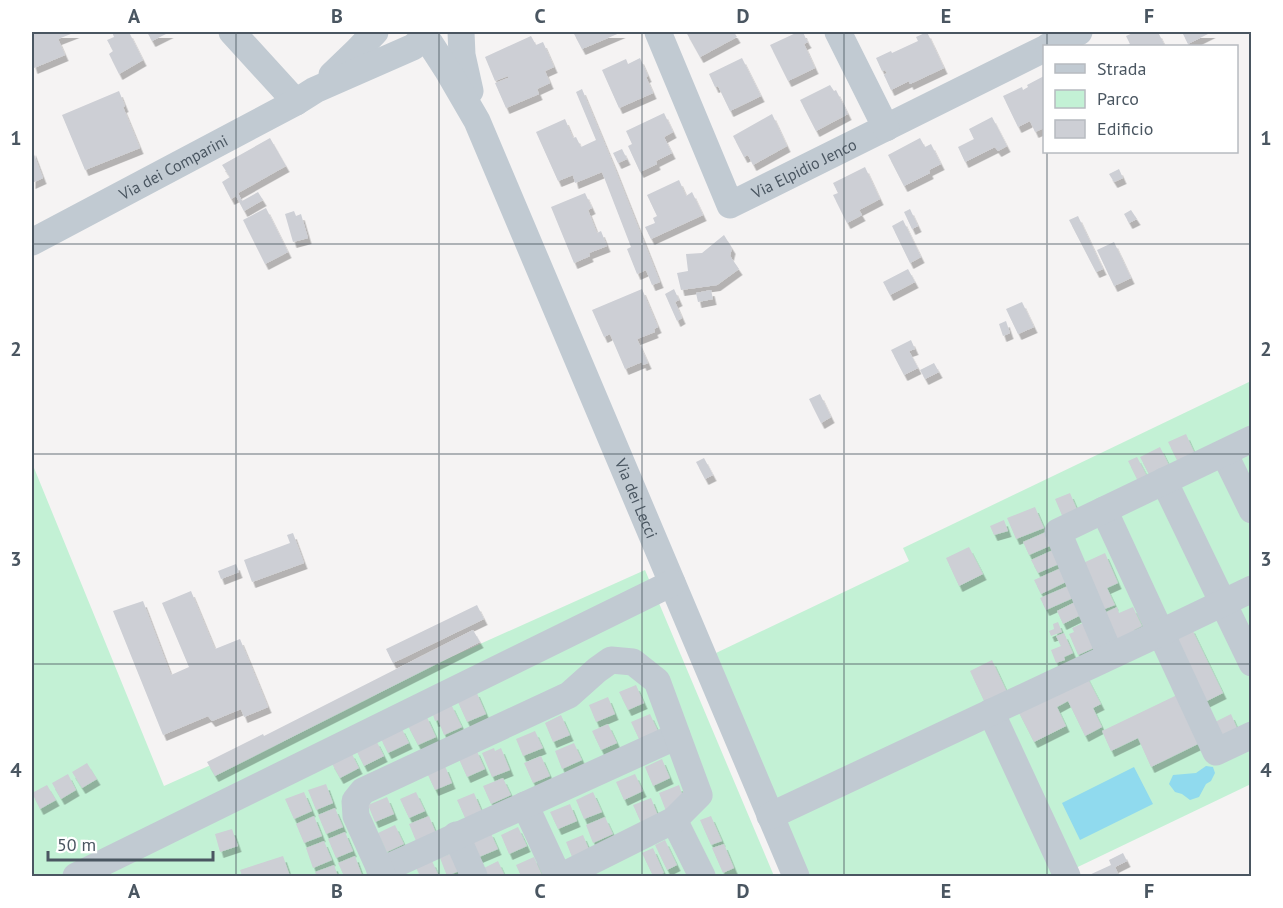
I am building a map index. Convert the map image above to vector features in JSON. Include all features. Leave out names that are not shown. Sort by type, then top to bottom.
[{"type":"street","points":[[232,32],[306,96]]},
{"type":"street","name":"Via dei Comparini","points":[[306,96],[375,32]]},
{"type":"street","points":[[421,35],[440,39],[461,32]]},
{"type":"street","name":"Via dei Lecci","points":[[461,32],[463,66],[477,121]]},
{"type":"street","name":"Via Elpidio Jenco","points":[[658,32],[730,205],[1043,50]]},
{"type":"street","points":[[838,32],[886,128]]},
{"type":"street","points":[[1051,45],[1079,32]]},
{"type":"street","name":"Via dei Comparini","points":[[32,242],[306,96],[413,46],[421,35]]},
{"type":"street","name":"Via dei Lecci","points":[[421,35],[448,71],[477,121],[796,876]]},
{"type":"street","points":[[1110,655],[1058,532],[1251,439]]},
{"type":"street","points":[[1224,453],[1251,510]]},
{"type":"street","points":[[1164,481],[1251,663]]},
{"type":"street","points":[[1104,510],[1216,752],[1251,735]]},
{"type":"street","points":[[76,876],[672,583]]},
{"type":"street","points":[[770,816],[1251,589]]},
{"type":"street","points":[[525,805],[560,876],[674,820],[699,795],[657,681],[633,662],[611,660],[569,695],[363,791],[355,801],[356,816],[381,873],[456,836],[677,736]]},
{"type":"street","points":[[991,712],[1067,876]]},
{"type":"street","points":[[674,820],[702,876]]},
{"type":"street","points":[[456,836],[474,876]]},
{"type":"green space","points":[[1251,381],[1251,784],[1059,876],[807,876],[716,653],[909,561],[903,548]]},
{"type":"green space","points":[[32,463],[164,786],[645,570],[774,876],[32,876]]},
{"type":"water","points":[[1206,766],[1213,767],[1215,773],[1199,797],[1190,800],[1175,792],[1169,784],[1173,775],[1196,773]]},
{"type":"water","points":[[1134,767],[1153,804],[1080,840],[1062,803]]},
{"type":"building","points":[[32,32],[76,32],[58,39],[65,55],[34,68]]},
{"type":"building","points":[[112,32],[129,32],[143,60],[119,74],[109,54],[113,51],[107,40],[114,37]]},
{"type":"building","points":[[147,32],[170,32],[152,41]]},
{"type":"building","points":[[573,32],[622,32],[582,49]]},
{"type":"building","points":[[686,32],[734,32],[737,37],[700,57]]},
{"type":"building","points":[[798,32],[803,32],[808,42],[804,44],[815,68],[788,81],[770,45]]},
{"type":"building","points":[[927,32],[944,68],[891,90],[884,75],[887,73],[885,70],[882,71],[876,58],[918,41],[916,37]]},
{"type":"building","points":[[1135,32],[1158,32],[1164,45],[1127,45],[1130,44],[1126,36]]},
{"type":"building","points":[[1182,32],[1212,32],[1188,44]]},
{"type":"building","points":[[531,36],[536,45],[543,42],[554,67],[545,71],[550,83],[537,89],[539,94],[506,108],[495,83],[508,76],[495,81],[485,57]]},
{"type":"building","points":[[640,58],[653,93],[619,108],[602,70],[626,59],[628,64]]},
{"type":"building","points":[[742,58],[761,96],[730,111],[718,86],[715,87],[709,74]]},
{"type":"building","points":[[1043,77],[1043,128],[1035,132],[1030,121],[1018,127],[1003,96],[1022,87],[1023,90],[1028,87],[1027,85]]},
{"type":"building","points":[[830,85],[834,91],[836,90],[848,114],[816,131],[800,100]]},
{"type":"building","points":[[582,89],[660,282],[652,285],[646,270],[637,274],[627,249],[631,247],[602,172],[575,183],[573,175],[558,181],[536,132],[565,119],[573,138],[576,137],[581,147],[596,140],[576,92]]},
{"type":"building","points":[[119,91],[140,148],[85,170],[62,115]]},
{"type":"building","points":[[664,113],[673,132],[664,137],[672,153],[656,161],[657,164],[640,172],[628,146],[632,144],[626,131]]},
{"type":"building","points":[[772,114],[787,146],[753,165],[748,155],[744,157],[733,136]]},
{"type":"building","points":[[992,117],[1007,146],[998,151],[995,147],[965,162],[958,147],[974,139],[969,129]]},
{"type":"building","points":[[270,138],[286,166],[238,193],[242,201],[258,192],[263,200],[244,211],[236,196],[231,199],[222,182],[230,177],[222,165]]},
{"type":"building","points":[[920,138],[925,147],[931,144],[941,164],[929,170],[930,173],[904,186],[888,155]]},
{"type":"building","points":[[32,149],[43,178],[32,183]]},
{"type":"building","points":[[622,149],[627,159],[618,163],[613,153]]},
{"type":"building","points":[[865,167],[880,199],[859,210],[862,215],[847,223],[833,195],[838,193],[833,183]]},
{"type":"building","points":[[1119,169],[1123,178],[1114,182],[1109,174]]},
{"type":"building","points":[[679,180],[686,196],[692,192],[703,215],[651,239],[645,227],[655,223],[653,218],[657,216],[647,195]]},
{"type":"building","points":[[585,193],[592,208],[588,210],[597,233],[601,231],[607,246],[589,253],[590,256],[574,263],[551,207]]},
{"type":"building","points":[[266,208],[288,252],[265,264],[243,220]]},
{"type":"building","points":[[910,209],[918,226],[912,229],[904,212]]},
{"type":"building","points":[[1131,210],[1137,219],[1129,223],[1124,214]]},
{"type":"building","points":[[294,211],[296,216],[301,214],[308,238],[293,242],[285,214]]},
{"type":"building","points":[[1078,216],[1103,269],[1096,272],[1069,220]]},
{"type":"building","points":[[903,220],[921,257],[910,263],[892,226]]},
{"type":"building","points":[[724,235],[732,248],[730,256],[739,269],[717,285],[681,290],[677,273],[688,271],[686,254],[702,253]]},
{"type":"building","points":[[1114,242],[1131,278],[1114,286],[1097,250]]},
{"type":"building","points":[[908,269],[915,282],[890,295],[883,282]]},
{"type":"building","points":[[642,289],[658,327],[654,329],[655,332],[637,339],[648,363],[643,365],[642,362],[625,369],[610,334],[604,337],[592,310]]},
{"type":"building","points":[[674,289],[679,300],[675,302],[682,318],[677,321],[665,294]]},
{"type":"building","points":[[711,290],[713,299],[698,302],[696,293]]},
{"type":"building","points":[[1022,302],[1034,327],[1018,334],[1006,309]]},
{"type":"building","points":[[1006,321],[1010,333],[1003,336],[999,324]]},
{"type":"building","points":[[911,340],[915,349],[909,351],[918,368],[904,375],[891,350]]},
{"type":"building","points":[[934,363],[939,372],[925,379],[920,370]]},
{"type":"building","points":[[820,394],[831,417],[821,423],[809,399]]},
{"type":"building","points":[[1186,434],[1195,454],[1178,462],[1168,442]]},
{"type":"building","points":[[1160,447],[1170,467],[1150,476],[1140,457]]},
{"type":"building","points":[[1137,457],[1148,478],[1139,483],[1128,461]]},
{"type":"building","points":[[704,458],[713,475],[705,479],[696,462]]},
{"type":"building","points":[[1070,493],[1079,514],[1064,520],[1055,499]]},
{"type":"building","points":[[1035,507],[1044,528],[1016,539],[1007,518]]},
{"type":"building","points":[[1004,520],[1008,531],[994,535],[990,526]]},
{"type":"building","points":[[1046,532],[1052,545],[1029,555],[1023,542]]},
{"type":"building","points":[[293,533],[304,563],[252,582],[244,560],[290,543],[287,535]]},
{"type":"building","points":[[969,547],[983,574],[959,586],[946,558]]},
{"type":"building","points":[[1053,550],[1059,564],[1038,573],[1031,560]]},
{"type":"building","points":[[1105,553],[1118,583],[1107,588],[1115,605],[1102,610],[1081,564]]},
{"type":"building","points":[[236,564],[239,572],[221,579],[218,571]]},
{"type":"building","points":[[1061,568],[1068,581],[1041,594],[1034,580]]},
{"type":"building","points":[[1068,586],[1073,598],[1046,610],[1040,598]]},
{"type":"building","points":[[191,591],[215,649],[240,639],[268,707],[244,717],[241,709],[212,721],[208,716],[163,735],[113,611],[143,601],[171,675],[189,667],[162,603]]},
{"type":"building","points":[[1075,602],[1081,615],[1063,624],[1057,611]]},
{"type":"building","points":[[477,605],[484,619],[393,663],[386,649]]},
{"type":"building","points":[[1117,607],[1119,613],[1133,607],[1142,626],[1134,630],[1138,637],[1116,647],[1102,614]]},
{"type":"building","points":[[1058,622],[1062,632],[1051,636],[1049,631],[1054,629],[1053,624]]},
{"type":"building","points":[[1085,622],[1096,647],[1078,655],[1069,634],[1074,632],[1072,628]]},
{"type":"building","points":[[1191,627],[1223,693],[1199,705],[1167,638]]},
{"type":"building","points":[[473,630],[480,642],[215,776],[207,762],[263,734],[264,736]]},
{"type":"building","points":[[1064,633],[1073,653],[1064,657],[1065,660],[1056,663],[1051,650],[1061,646],[1056,636]]},
{"type":"building","points":[[992,660],[1007,692],[985,703],[970,671]]},
{"type":"building","points":[[1085,673],[1101,704],[1093,708],[1102,727],[1085,736],[1068,701],[1057,707],[1066,726],[1034,742],[1016,707]]},
{"type":"building","points":[[636,685],[644,703],[628,710],[619,692]]},
{"type":"building","points":[[476,691],[486,714],[467,722],[457,700]]},
{"type":"building","points":[[1177,695],[1200,743],[1151,767],[1138,738],[1111,751],[1102,731]]},
{"type":"building","points":[[608,697],[615,714],[596,722],[589,705]]},
{"type":"building","points":[[451,704],[462,727],[444,735],[432,712]]},
{"type":"building","points":[[650,714],[658,731],[639,739],[631,722]]},
{"type":"building","points":[[1231,714],[1237,728],[1218,738],[1211,724]]},
{"type":"building","points":[[426,715],[436,737],[418,745],[407,724]]},
{"type":"building","points":[[561,715],[570,735],[553,742],[545,723]]},
{"type":"building","points":[[608,724],[617,743],[601,750],[592,731]]},
{"type":"building","points":[[401,727],[409,743],[388,753],[380,737]]},
{"type":"building","points":[[535,731],[543,748],[523,756],[516,739]]},
{"type":"building","points":[[376,740],[384,756],[364,766],[356,750]]},
{"type":"building","points":[[574,743],[582,760],[562,769],[555,751]]},
{"type":"building","points":[[494,748],[495,751],[501,748],[510,770],[492,777],[482,753]]},
{"type":"building","points":[[476,749],[485,769],[467,777],[458,757]]},
{"type":"building","points":[[351,752],[359,768],[340,778],[331,762]]},
{"type":"building","points":[[541,756],[550,776],[533,783],[524,763]]},
{"type":"building","points":[[662,759],[670,778],[653,786],[645,767]]},
{"type":"building","points":[[87,763],[97,779],[82,788],[72,772]]},
{"type":"building","points":[[445,766],[452,783],[435,790],[427,773]]},
{"type":"building","points":[[68,774],[76,790],[61,799],[52,783]]},
{"type":"building","points":[[635,774],[643,791],[624,800],[616,782]]},
{"type":"building","points":[[503,778],[511,795],[491,804],[483,786]]},
{"type":"building","points":[[326,784],[333,803],[316,810],[308,790]]},
{"type":"building","points":[[47,785],[56,800],[40,809],[32,793]]},
{"type":"building","points":[[679,785],[685,802],[666,811],[659,793]]},
{"type":"building","points":[[304,792],[312,811],[294,819],[285,799]]},
{"type":"building","points":[[416,792],[425,811],[409,818],[400,799]]},
{"type":"building","points":[[593,792],[602,812],[584,819],[576,800]]},
{"type":"building","points":[[474,793],[482,812],[466,820],[457,800]]},
{"type":"building","points":[[387,797],[394,814],[375,822],[368,805]]},
{"type":"building","points":[[651,798],[659,818],[642,825],[633,805]]},
{"type":"building","points":[[570,804],[577,821],[558,829],[550,812]]},
{"type":"building","points":[[335,808],[343,827],[326,834],[318,815]]},
{"type":"building","points":[[314,816],[322,836],[304,843],[296,824]]},
{"type":"building","points":[[429,816],[436,833],[416,841],[409,824]]},
{"type":"building","points":[[711,816],[722,841],[711,845],[700,820]]},
{"type":"building","points":[[605,817],[613,834],[593,843],[586,825]]},
{"type":"building","points":[[395,825],[404,844],[387,852],[378,833]]},
{"type":"building","points":[[518,827],[527,846],[509,854],[501,835]]},
{"type":"building","points":[[232,829],[238,846],[220,852],[215,834]]},
{"type":"building","points":[[490,831],[498,849],[479,857],[471,840]]},
{"type":"building","points":[[345,832],[353,851],[336,858],[328,839]]},
{"type":"building","points":[[583,835],[591,854],[574,862],[566,842]]},
{"type":"building","points":[[665,840],[677,865],[667,870],[655,845]]},
{"type":"building","points":[[324,841],[332,860],[313,868],[306,848]]},
{"type":"building","points":[[724,844],[734,868],[723,873],[712,848]]},
{"type":"building","points":[[653,848],[664,873],[657,876],[653,876],[642,853]]},
{"type":"building","points":[[457,851],[464,869],[447,876],[440,858]]},
{"type":"building","points":[[1123,853],[1127,861],[1115,867],[1119,876],[1087,876],[1111,865],[1109,860]]},
{"type":"building","points":[[283,856],[290,876],[242,876],[240,870]]},
{"type":"building","points":[[355,856],[362,875],[344,876],[338,863]]},
{"type":"building","points":[[534,857],[542,875],[521,876],[516,865]]},
{"type":"building","points":[[432,861],[439,876],[420,876],[416,868]]},
{"type":"building","points":[[498,861],[505,876],[486,876],[482,869]]},
{"type":"building","points":[[334,865],[338,876],[317,876],[315,872]]}]
